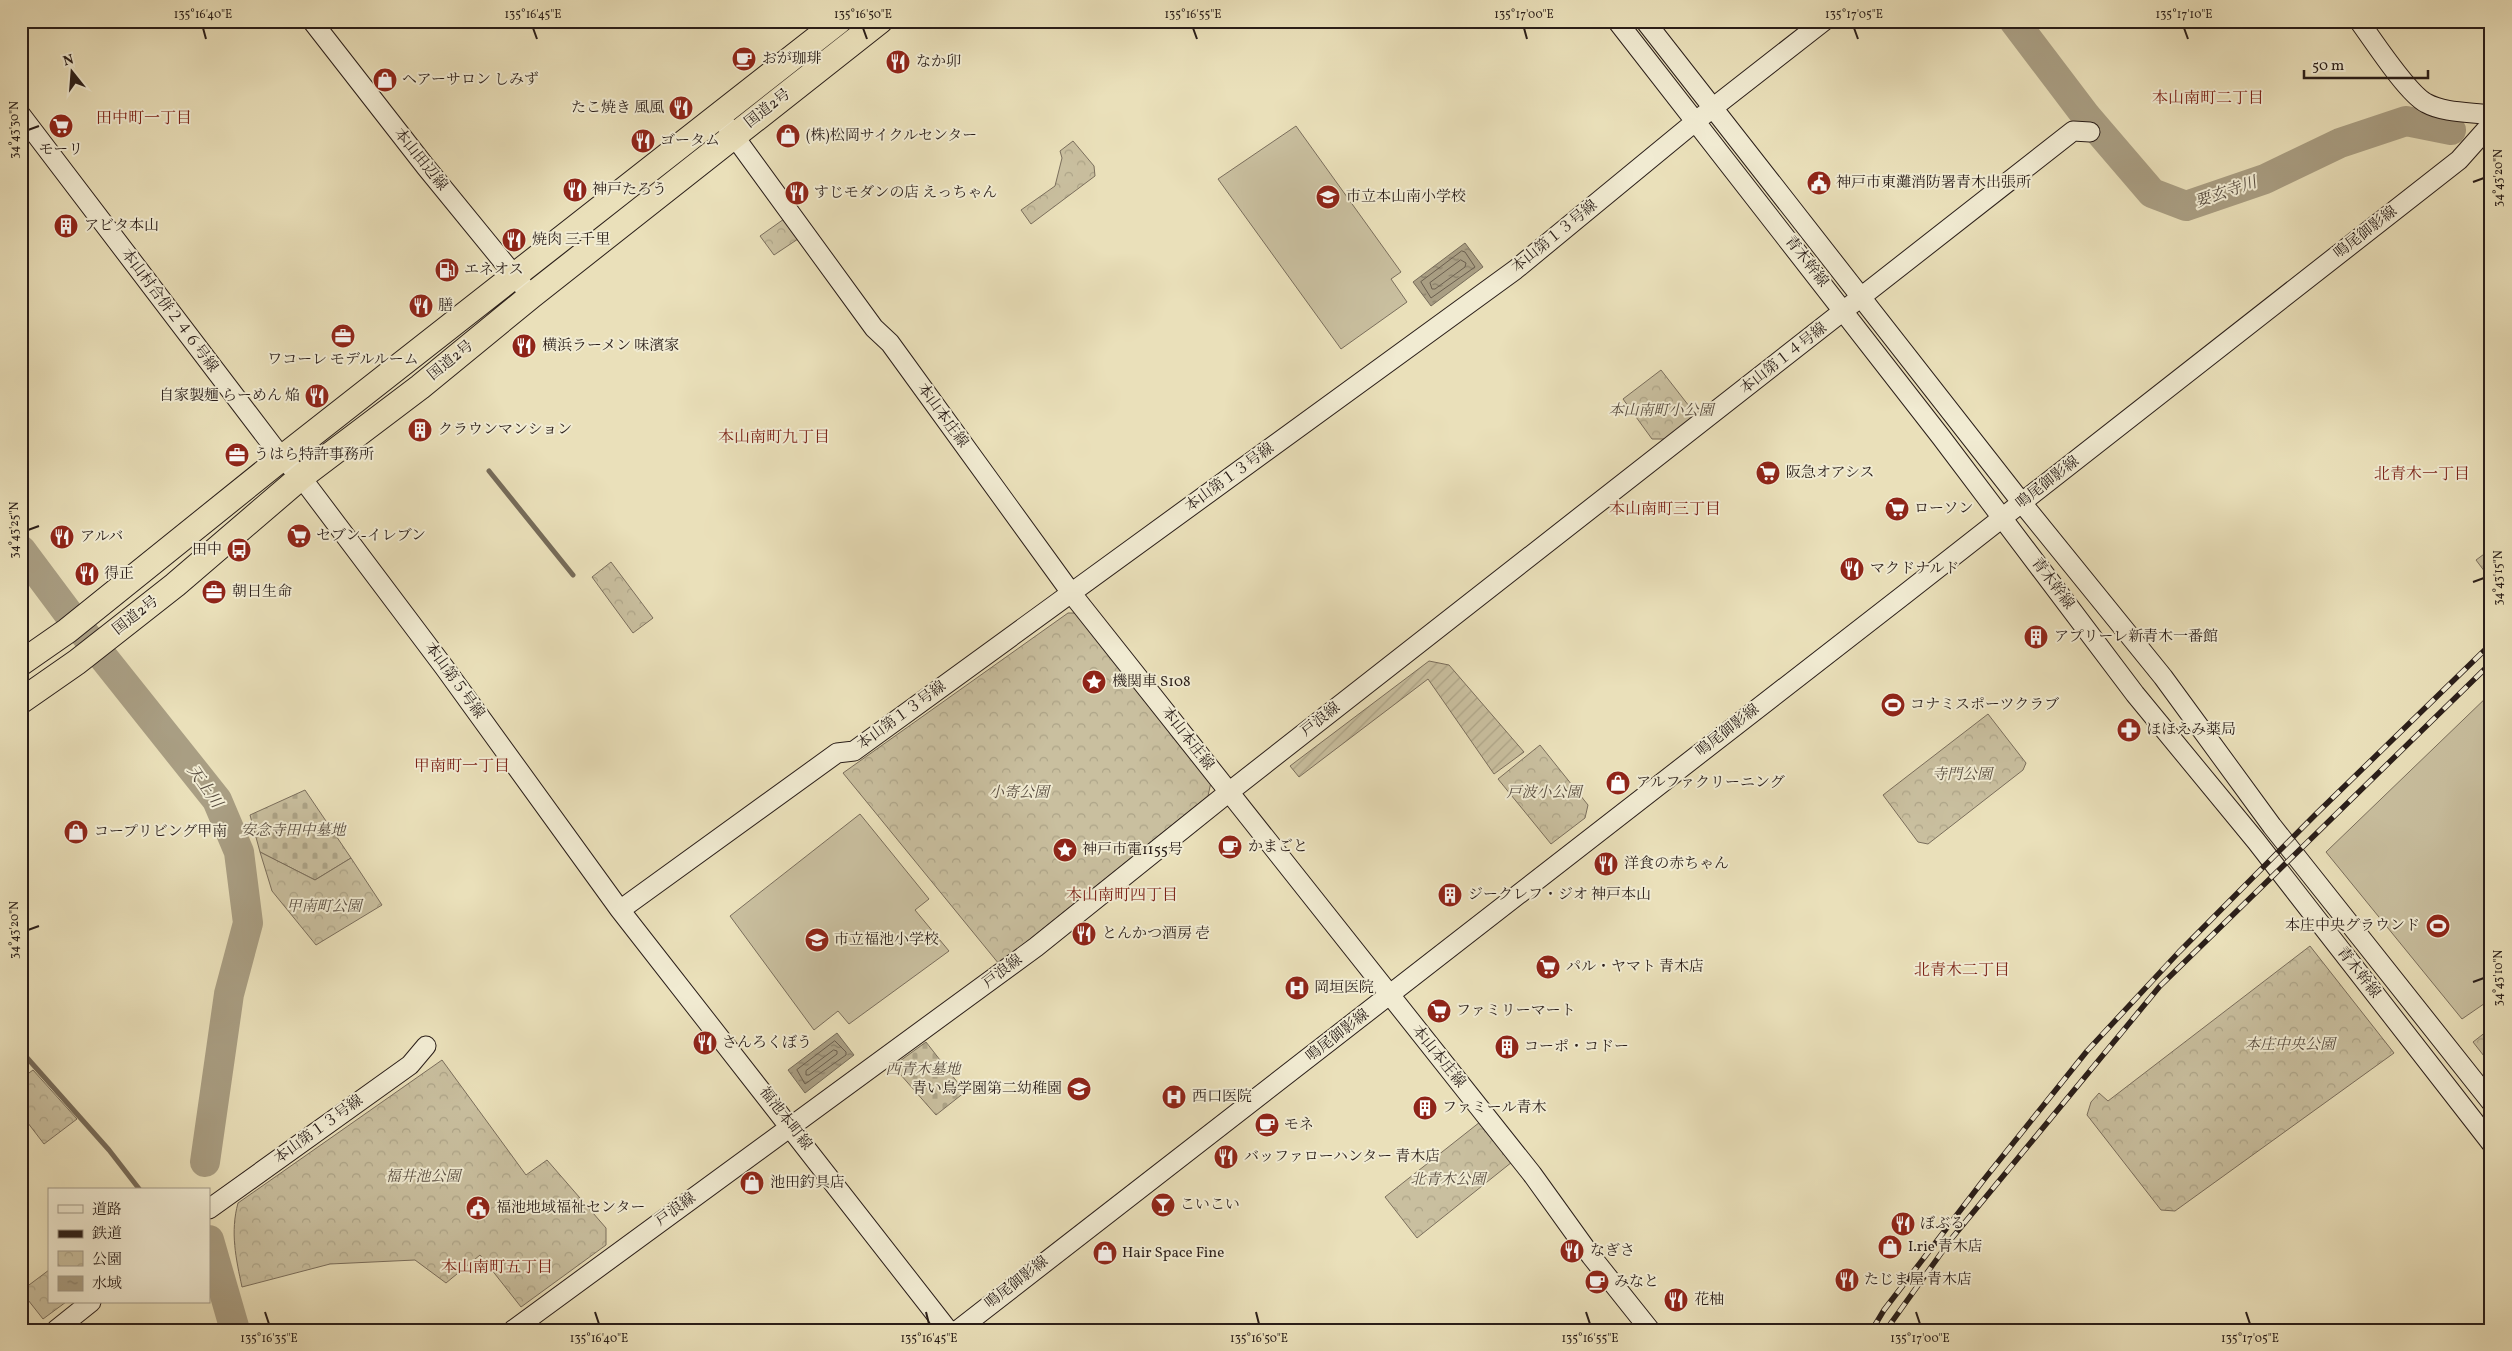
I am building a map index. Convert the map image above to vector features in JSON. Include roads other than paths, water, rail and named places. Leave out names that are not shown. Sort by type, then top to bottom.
[{"type":"highway","name":"国道2号","points":[[21,663],[76,624],[282,458],[838,21]]},
{"type":"highway","name":"国道2号","points":[[21,701],[95,648],[175,585],[301,477],[420,387],[531,296],[880,21]]},
{"type":"street","name":"本山田辺線","points":[[312,21],[531,296]]},
{"type":"street","name":"青木幹線","points":[[1617,21],[2003,518],[2135,694],[2256,841],[2491,1144]]},
{"type":"street","name":"青木幹線","points":[[1645,21],[2022,503],[2163,677],[2272,826],[2491,1102]]},
{"type":"street","name":"本山第１３号線","points":[[620,910],[837,753],[854,751],[1515,270],[1696,121],[1824,21]]},
{"type":"street","points":[[2359,21],[2413,92],[2426,103],[2451,110],[2491,115]]},
{"type":"street","name":"本山本庄線","points":[[718,114],[874,328],[890,343],[1072,594],[1532,1174],[1591,1256],[1650,1330]]},
{"type":"street","name":"本山村合併２４６号線","points":[[21,115],[282,458]]},
{"type":"street","name":"鳴尾御影線","points":[[958,1330],[2003,518],[2458,160],[2491,124]]},
{"type":"street","name":"本山第１４号線","points":[[1480,596],[2073,131],[2090,132]]},
{"type":"street","name":"本山第５号線","points":[[282,458],[301,477],[444,667],[620,910]]},
{"type":"street","name":"戸浪線","points":[[513,1330],[1036,947],[1229,792],[1480,596]]},
{"type":"street","name":"福池本町線","points":[[620,910],[791,1126],[948,1330]]},
{"type":"street","name":"本山第１３号線","points":[[210,1208],[410,1065],[426,1046]]},
{"type":"street","points":[[56,1330],[88,1304]]},
{"type":"water","points":[[1465,243],[1483,267],[1431,306],[1413,282]]},
{"type":"water","points":[[837,1033],[854,1055],[805,1093],[788,1070]]},
{"type":"waterway","name":"要玄寺川","points":[[2014,21],[2086,116],[2152,193],[2186,206],[2265,179],[2340,143],[2406,121],[2451,130]]},
{"type":"waterway","points":[[489,471],[573,575]]},
{"type":"waterway","name":"天上川","points":[[21,550],[68,613],[217,800],[239,852],[248,923],[229,994],[205,1162]]},
{"type":"waterway","points":[[21,1051],[109,1150],[138,1188]]},
{"type":"waterway","name":"天上川","points":[[210,1243],[235,1330]]},
{"type":"waterway","points":[[210,1276],[221,1287]]},
{"type":"railway","points":[[1872,1330],[1884,1310],[1982,1182],[2087,1051],[2179,952],[2316,814],[2491,644]]},
{"type":"railway","points":[[1886,1330],[1952,1238],[2160,986],[2491,663]]},
{"type":"place","name":"おが珈琲","points":[[744,59]]},
{"type":"place","name":"なか卯","points":[[898,62]]},
{"type":"place","name":"ヘアーサロン しみず","points":[[385,80]]},
{"type":"place","name":"たこ焼き 風風","points":[[681,108]]},
{"type":"place","name":"モーリ","points":[[61,126]]},
{"type":"place","name":"(株)松岡サイクルセンター","points":[[788,136]]},
{"type":"place","name":"ゴータム","points":[[643,141]]},
{"type":"place","name":"神戸市東灘消防署青木出張所","points":[[1819,183]]},
{"type":"place","name":"神戸たろう","points":[[575,190]]},
{"type":"place","name":"すじモダンの店 えっちゃん","points":[[797,193]]},
{"type":"place","name":"市立本山南小学校","points":[[1328,197]]},
{"type":"place","name":"アビタ本山","points":[[66,226]]},
{"type":"place","name":"焼肉 三千里","points":[[514,240]]},
{"type":"place","name":"エネオス","points":[[447,270]]},
{"type":"place","name":"膳","points":[[421,306]]},
{"type":"place","name":"ワコーレ モデルルーム","points":[[343,336]]},
{"type":"place","name":"横浜ラーメン 味濱家","points":[[524,346]]},
{"type":"place","name":"自家製麺 らーめん 焔","points":[[317,396]]},
{"type":"place","name":"クラウンマンション","points":[[420,430]]},
{"type":"place","name":"うはら特許事務所","points":[[237,455]]},
{"type":"place","name":"阪急オアシス","points":[[1768,473]]},
{"type":"place","name":"ローソン","points":[[1897,509]]},
{"type":"place","name":"セブン-イレブン","points":[[299,536]]},
{"type":"place","name":"アルバ","points":[[62,537]]},
{"type":"place","name":"田中","points":[[239,550]]},
{"type":"place","name":"マクドナルド","points":[[1852,569]]},
{"type":"place","name":"得正","points":[[87,574]]},
{"type":"place","name":"朝日生命","points":[[214,592]]},
{"type":"place","name":"アプリーレ新青木一番館","points":[[2036,637]]},
{"type":"place","name":"機関車 S108","points":[[1094,682]]},
{"type":"place","name":"コナミスポーツクラブ","points":[[1893,705]]},
{"type":"place","name":"ほほえみ薬局","points":[[2129,730]]},
{"type":"place","name":"アルファクリーニング","points":[[1618,783]]},
{"type":"place","name":"コープリビング甲南","points":[[76,832]]},
{"type":"place","name":"かまごと","points":[[1230,847]]},
{"type":"place","name":"神戸市電1155号","points":[[1065,850]]},
{"type":"place","name":"洋食の赤ちゃん","points":[[1606,864]]},
{"type":"place","name":"ジークレフ・ジオ 神戸本山","points":[[1450,895]]},
{"type":"place","name":"本庄中央グラウンド","points":[[2438,926]]},
{"type":"place","name":"とんかつ酒房 壱","points":[[1084,934]]},
{"type":"place","name":"市立福池小学校","points":[[817,940]]},
{"type":"place","name":"パル・ヤマト 青木店","points":[[1548,967]]},
{"type":"place","name":"岡垣医院","points":[[1297,988]]},
{"type":"place","name":"ファミリーマート","points":[[1439,1011]]},
{"type":"place","name":"さんろくぼう","points":[[705,1043]]},
{"type":"place","name":"コーポ・コドー","points":[[1507,1047]]},
{"type":"place","name":"青い鳥学園第二幼稚園","points":[[1079,1089]]},
{"type":"place","name":"西口医院","points":[[1174,1097]]},
{"type":"place","name":"ファミール青木","points":[[1425,1108]]},
{"type":"place","name":"モネ","points":[[1267,1125]]},
{"type":"place","name":"バッファローハンター 青木店","points":[[1226,1157]]},
{"type":"place","name":"池田釣具店","points":[[752,1183]]},
{"type":"place","name":"こいこい","points":[[1163,1205]]},
{"type":"place","name":"福池地域福祉センター","points":[[478,1208]]},
{"type":"place","name":"ぼぶる","points":[[1903,1224]]},
{"type":"place","name":"I.rie 青木店","points":[[1890,1247]]},
{"type":"place","name":"なぎさ","points":[[1572,1251]]},
{"type":"place","name":"Hair Space Fine","points":[[1105,1253]]},
{"type":"place","name":"たじま屋 青木店","points":[[1847,1280]]},
{"type":"place","name":"みなと","points":[[1597,1282]]},
{"type":"place","name":"花柚","points":[[1676,1300]]},
{"type":"district","name":"本山南町二丁目","points":[[2208,99]]},
{"type":"district","name":"田中町一丁目","points":[[144,119]]},
{"type":"district","name":"本山南町九丁目","points":[[774,438]]},
{"type":"district","name":"北青木一丁目","points":[[2422,475]]},
{"type":"district","name":"本山南町三丁目","points":[[1665,510]]},
{"type":"district","name":"甲南町一丁目","points":[[462,767]]},
{"type":"district","name":"本山南町四丁目","points":[[1122,896]]},
{"type":"district","name":"北青木二丁目","points":[[1962,971]]},
{"type":"district","name":"本山南町五丁目","points":[[497,1268]]},
{"type":"park label","name":"本山南町小公園","points":[[1661,411]]},
{"type":"park label","name":"寺門公園","points":[[1962,775]]},
{"type":"park label","name":"小寄公園","points":[[1019,793]]},
{"type":"park label","name":"戸波小公園","points":[[1544,793]]},
{"type":"park label","name":"安念寺田中墓地","points":[[293,831]]},
{"type":"park label","name":"甲南町公園","points":[[324,907]]},
{"type":"park label","name":"本庄中央公園","points":[[2290,1045]]},
{"type":"park label","name":"西青木墓地","points":[[923,1070]]},
{"type":"park label","name":"福井池公園","points":[[423,1177]]},
{"type":"park label","name":"北青木公園","points":[[1448,1180]]}]
